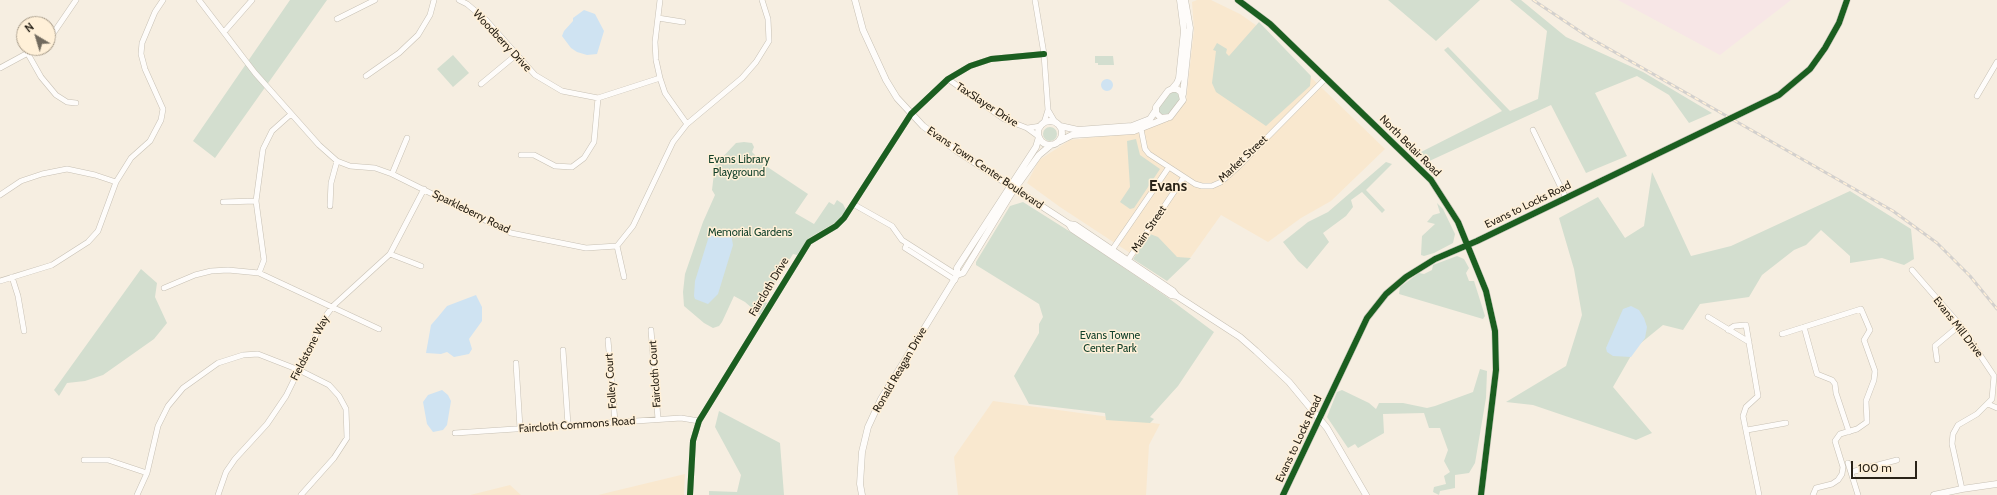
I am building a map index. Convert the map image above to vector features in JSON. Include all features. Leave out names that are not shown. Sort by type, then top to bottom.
[{"type":"street","points":[[56,29],[76,0]]},
{"type":"street","points":[[0,281],[52,265],[88,242],[98,231],[116,182],[131,158],[150,141],[161,120],[163,109],[144,69],[141,54],[142,43],[155,12],[163,0]]},
{"type":"street","name":"Sparkleberry Road","points":[[199,0],[255,73],[291,114],[337,161],[350,166],[375,168],[392,174],[511,233],[586,248],[617,246]]},
{"type":"street","points":[[224,32],[252,0]]},
{"type":"street","points":[[337,20],[375,0]]},
{"type":"street","points":[[366,76],[399,53],[418,34],[430,15],[434,0]]},
{"type":"street","name":"Woodberry Drive","points":[[459,0],[467,4],[486,20],[535,75],[562,91],[598,98],[660,78]]},
{"type":"street","points":[[660,0],[656,60],[665,93],[687,124]]},
{"type":"street","points":[[624,277],[617,246],[633,226],[673,142],[687,124],[742,78],[756,62],[769,41],[768,19],[762,0]]},
{"type":"street","name":"Evans Town Center Boulevard","points":[[855,0],[863,30],[886,80],[897,98],[923,126],[957,151],[1069,224],[1075,225],[1171,295],[1177,296],[1240,337],[1251,346],[1288,382],[1320,419],[1345,457],[1366,495]]},
{"type":"street","points":[[1035,0],[1044,54],[1048,110],[1042,124]]},
{"type":"street","name":"Ronald Reagan Drive","points":[[1013,187],[1037,144],[1042,124],[1050,121],[1078,130],[1132,126],[1150,119],[1156,110],[1157,105],[1177,83],[1179,78],[1186,39],[1190,28],[1184,0]]},
{"type":"street","name":"North Belair Road","points":[[1238,0],[1264,19],[1431,180],[1451,209],[1468,244],[1486,291],[1495,331],[1496,370],[1481,495]]},
{"type":"street","name":"Evans to Locks Road","points":[[1283,495],[1367,318],[1386,294],[1422,266],[1779,95],[1810,69],[1825,48],[1839,23],[1847,0]]},
{"type":"street","points":[[658,18],[682,22]]},
{"type":"street","name":"Ronald Reagan Drive","points":[[862,495],[860,484],[862,452],[868,427],[881,398],[956,278],[957,268],[1013,187],[1039,155],[1050,145],[1072,135],[1126,132],[1141,129],[1172,115],[1182,102],[1186,39]]},
{"type":"street","name":"Faircloth Drive","points":[[690,495],[693,441],[699,421],[809,242],[836,226],[844,218],[911,114],[948,79],[981,62],[1044,54]]},
{"type":"street","points":[[481,84],[516,55]]},
{"type":"street","points":[[0,68],[24,56]]},
{"type":"street","points":[[29,56],[41,77],[56,95],[68,102],[76,103]]},
{"type":"street","points":[[1977,96],[1997,62]]},
{"type":"street","name":"Market Street","points":[[1141,129],[1147,152],[1184,177],[1202,186],[1212,186],[1221,182],[1238,167],[1326,78]]},
{"type":"street","name":"TaxSlayer Drive","points":[[948,79],[1004,119],[1027,128],[1039,136]]},
{"type":"street","points":[[1172,89],[1177,89],[1183,94]]},
{"type":"street","points":[[521,155],[534,155],[555,166],[572,167],[584,158],[594,142],[598,98]]},
{"type":"street","points":[[1048,110],[1062,132],[1060,141]]},
{"type":"street","points":[[1156,110],[1159,116],[1167,118]]},
{"type":"street","points":[[259,273],[264,260],[256,201],[263,149],[272,131],[291,114]]},
{"type":"street","name":"TaxSlayer Drive","points":[[1027,128],[1042,124]]},
{"type":"street","points":[[1533,130],[1566,198]]},
{"type":"street","points":[[1039,136],[1043,143],[1050,145]]},
{"type":"street","points":[[392,174],[407,138]]},
{"type":"street","points":[[330,206],[331,183],[337,161]]},
{"type":"street","name":"Main Street","points":[[1111,252],[1169,167]]},
{"type":"street","points":[[0,195],[21,181],[42,174],[67,169],[95,175],[116,182]]},
{"type":"street","name":"Main Street","points":[[1126,262],[1184,177]]},
{"type":"street","name":"Fieldstone Way","points":[[218,495],[226,472],[235,459],[267,424],[286,396],[325,317],[333,306],[390,254],[424,189]]},
{"type":"street","points":[[224,202],[256,201]]},
{"type":"street","points":[[853,204],[892,226],[906,246],[956,278]]},
{"type":"street","points":[[390,254],[421,266]]},
{"type":"street","points":[[164,288],[195,275],[211,271],[228,270],[259,273],[333,306],[379,329]]},
{"type":"street","name":"Evans Mill Drive","points":[[1912,270],[1960,325],[1994,376],[1992,400],[1988,404]]},
{"type":"street","points":[[12,277],[18,296],[24,331]]},
{"type":"street","points":[[1782,334],[1862,309],[1870,330],[1864,340],[1875,371],[1874,380],[1866,401],[1867,422],[1857,429],[1840,434],[1835,442],[1843,467],[1842,474],[1838,480],[1832,484],[1816,488],[1813,495]]},
{"type":"street","points":[[1708,317],[1749,342]]},
{"type":"street","points":[[1728,330],[1734,326],[1746,325],[1758,396],[1744,411],[1743,416],[1759,495]]},
{"type":"street","points":[[1937,360],[1935,346],[1960,325]]},
{"type":"street","points":[[1804,327],[1817,374],[1832,380],[1836,384],[1836,393],[1849,432]]},
{"type":"street","name":"Faircloth Court","points":[[651,330],[658,419]]},
{"type":"street","name":"Folley Court","points":[[608,340],[614,422]]},
{"type":"street","points":[[563,350],[568,425]]},
{"type":"street","points":[[137,495],[147,473],[158,426],[168,406],[184,388],[208,370],[231,358],[243,355],[258,354],[299,370],[329,385],[339,396],[346,409],[347,438],[334,458],[301,495]]},
{"type":"street","points":[[516,363],[520,428]]},
{"type":"street","points":[[1962,489],[1952,444],[1953,434],[1958,424],[1977,414],[1988,404],[1997,408]]},
{"type":"street","name":"Faircloth Commons Road","points":[[455,433],[658,419],[687,418],[699,421]]},
{"type":"street","points":[[1747,430],[1786,423]]},
{"type":"street","points":[[84,460],[108,460],[147,473]]},
{"type":"street","points":[[1851,472],[1897,460]]},
{"type":"street","points":[[1848,464],[1858,495]]},
{"type":"street","points":[[1934,495],[1997,484]]},
{"type":"shaded area","points":[[1197,0],[1211,0],[1240,14],[1260,28],[1385,149],[1331,201],[1301,218],[1268,242],[1221,215],[1191,257],[1168,278],[1060,207],[1027,183],[1039,160],[1070,140],[1138,132],[1170,120],[1186,101],[1194,30],[1192,2]]},
{"type":"shaded area","points":[[1618,0],[1791,0],[1720,55]]},
{"type":"shaded area","points":[[993,401],[1160,424],[1149,445],[1146,495],[958,495],[954,457]]},
{"type":"shaded area","points":[[685,474],[684,495],[598,495]]},
{"type":"shaded area","points":[[510,485],[521,495],[470,495]]},
{"type":"green space","points":[[290,0],[327,0],[215,158],[193,141]]},
{"type":"green space","points":[[1388,0],[1480,0],[1436,41]]},
{"type":"green space","points":[[1510,0],[1521,0],[1566,37],[1643,72],[1712,113],[1689,123],[1669,95],[1637,76],[1595,93],[1627,156],[1586,173],[1551,105],[1425,163],[1419,153],[1502,111],[1444,50],[1448,47],[1510,111],[1538,99],[1547,31]]},
{"type":"green space","points":[[1259,22],[1311,76],[1310,86],[1266,126],[1216,92],[1212,83],[1216,51],[1213,50],[1217,43],[1227,49],[1226,53],[1229,56]]},
{"type":"green space","points":[[453,55],[469,73],[453,87],[437,69]]},
{"type":"green space","points":[[1095,56],[1113,56],[1114,65],[1098,65],[1098,63],[1095,63]]},
{"type":"green space","points":[[1174,91],[1178,92],[1181,98],[1170,114],[1163,116],[1158,111],[1159,107],[1169,93]]},
{"type":"green space","points":[[1047,127],[1053,127],[1057,131],[1057,137],[1053,141],[1047,141],[1043,137],[1043,131]]},
{"type":"green space","points":[[1136,139],[1140,155],[1160,169],[1134,208],[1130,209],[1120,202],[1130,187],[1127,141]]},
{"type":"green space","name":"Memorial Gardens","points":[[736,143],[752,143],[754,147],[752,152],[766,166],[808,194],[795,213],[814,224],[829,202],[834,205],[837,200],[843,204],[846,210],[838,221],[809,238],[797,255],[793,254],[764,301],[767,303],[760,315],[745,302],[734,296],[722,322],[719,326],[713,328],[704,323],[684,306],[683,292],[685,274],[703,222],[715,195],[712,190],[715,165]]},
{"type":"green space","points":[[1386,162],[1392,164],[1366,190],[1385,210],[1382,213],[1362,192],[1351,200],[1353,207],[1346,216],[1323,233],[1329,242],[1307,269],[1298,261],[1283,242],[1308,222],[1328,212]]},
{"type":"green space","points":[[1652,172],[1691,256],[1731,246],[1850,191],[1911,229],[1914,259],[1904,265],[1882,258],[1850,263],[1850,256],[1821,230],[1806,245],[1794,250],[1762,275],[1749,297],[1700,304],[1683,330],[1663,325],[1636,347],[1613,387],[1652,433],[1636,440],[1533,405],[1506,402],[1566,366],[1582,315],[1574,269],[1559,218],[1598,197],[1625,238],[1644,226]]},
{"type":"green space","name":"Evans Towne Center Park","points":[[1023,202],[1080,238],[1167,297],[1214,332],[1178,386],[1150,417],[1154,419],[1150,423],[1106,420],[1105,413],[1029,404],[1014,376],[1039,333],[1039,324],[1043,317],[1039,304],[976,265],[976,262],[1010,206]]},
{"type":"green space","points":[[1437,203],[1443,209],[1455,234],[1453,243],[1434,253],[1424,256],[1421,255],[1422,236],[1435,224],[1427,222],[1433,215],[1440,213]]},
{"type":"green space","points":[[1150,234],[1158,237],[1177,257],[1191,258],[1167,281],[1133,259]]},
{"type":"green space","points":[[1457,256],[1464,259],[1469,268],[1466,273],[1469,281],[1474,281],[1485,316],[1483,319],[1399,294],[1400,287],[1419,273],[1424,274],[1432,270],[1433,265]]},
{"type":"green space","points":[[141,269],[157,283],[155,297],[167,323],[154,339],[103,375],[85,381],[67,383],[59,396],[54,390]]},
{"type":"green space","points":[[1480,369],[1487,371],[1486,398],[1475,463],[1469,473],[1455,475],[1455,488],[1440,491],[1439,495],[1433,492],[1434,487],[1446,484],[1444,476],[1450,472],[1444,461],[1448,450],[1440,428],[1429,428],[1424,413],[1383,414],[1384,433],[1358,448],[1355,444],[1348,448],[1327,417],[1337,392],[1342,390],[1369,403],[1376,409],[1379,403],[1403,403],[1427,408],[1435,406],[1473,392]]},
{"type":"green space","points":[[719,411],[780,443],[784,495],[709,495],[709,491],[737,492],[741,475],[715,427]]},
{"type":"water","points":[[584,10],[595,14],[604,31],[597,54],[587,55],[577,52],[571,48],[562,36],[564,31],[573,21],[573,18]]},
{"type":"water","points":[[1105,79],[1109,79],[1113,85],[1109,91],[1105,91],[1101,87],[1101,83]]},
{"type":"water","points":[[719,230],[731,234],[733,245],[718,294],[708,304],[695,299],[695,281],[709,236],[712,231]]},
{"type":"water","points":[[476,295],[482,307],[482,321],[469,339],[472,349],[469,354],[454,357],[447,352],[441,354],[426,353],[431,325],[447,306]]},
{"type":"water","points":[[1631,306],[1639,310],[1644,318],[1647,327],[1645,338],[1631,357],[1613,356],[1607,352],[1606,348],[1623,309]]},
{"type":"water","points":[[442,390],[448,395],[451,401],[447,425],[443,430],[433,432],[427,424],[423,402],[428,395]]},
{"type":"railway","points":[[1533,0],[1590,38],[1893,211],[1937,243],[1970,276],[1997,309]]},
{"type":"cycle path","points":[[1238,0],[1270,24],[1431,180],[1458,222],[1486,291],[1495,331],[1496,370],[1481,495]]},
{"type":"cycle path","points":[[1283,495],[1367,318],[1386,294],[1406,277],[1435,259],[1477,241],[1779,95],[1810,69],[1825,48],[1839,23],[1847,0]]},
{"type":"cycle path","points":[[690,495],[693,441],[699,421],[809,242],[836,226],[844,218],[911,114],[948,79],[970,66],[991,59],[1044,54]]},
{"type":"district","name":"Evans","points":[[1168,187]]},
{"type":"park label","name":"Evans Library Playground","points":[[739,166]]}]
